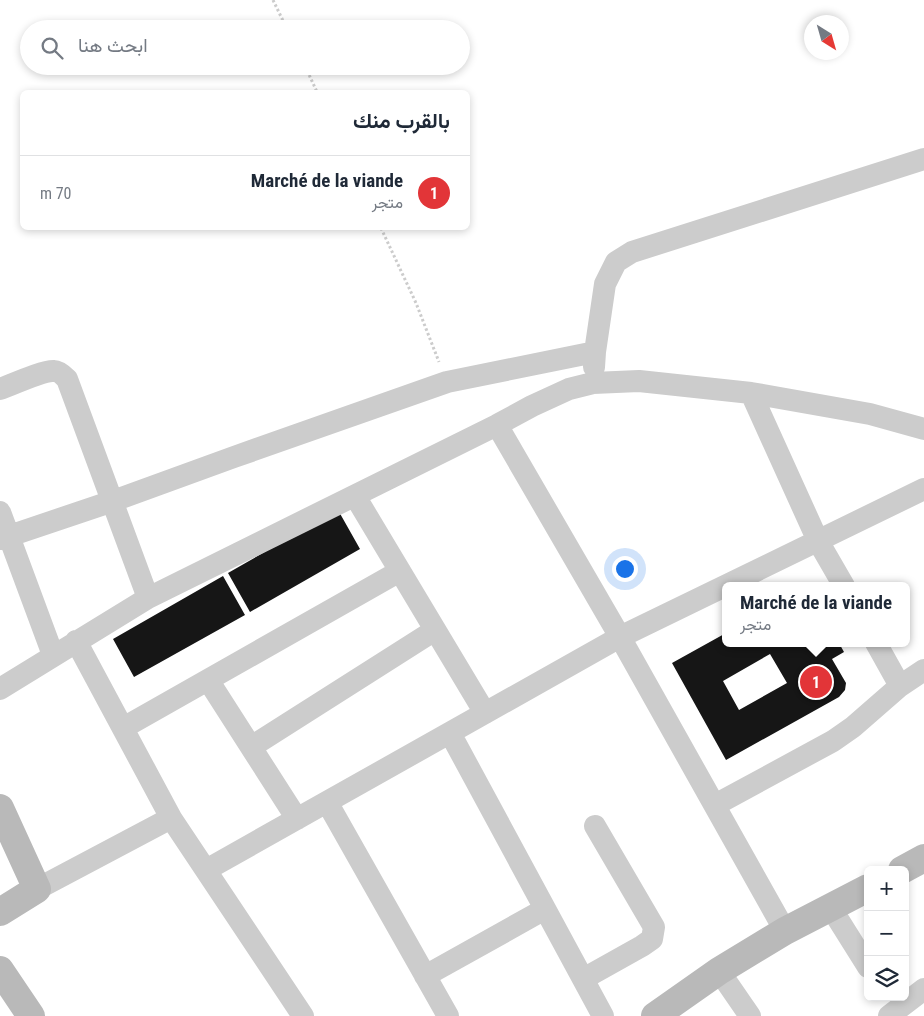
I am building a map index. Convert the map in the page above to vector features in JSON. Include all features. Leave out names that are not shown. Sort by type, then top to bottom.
[{"type":"street","points":[[593,383],[595,352],[605,284],[616,262],[632,252],[924,159]]},
{"type":"street","points":[[5,537],[113,501],[234,456],[447,382],[595,352]]},
{"type":"street","points":[[0,389],[41,373],[54,371],[62,374],[67,379],[148,598]]},
{"type":"street","points":[[0,688],[148,598],[569,389],[593,383],[639,381],[751,393],[870,414],[924,429]]},
{"type":"street","points":[[751,393],[818,541],[842,582]]},
{"type":"street","points":[[497,425],[620,637],[785,931]]},
{"type":"street","points":[[733,582],[924,490]]},
{"type":"street","points":[[355,496],[485,713]]},
{"type":"street","points":[[0,512],[5,537],[53,655]]},
{"type":"street","points":[[123,728],[400,571]]},
{"type":"street","points":[[206,870],[620,637],[722,588]]},
{"type":"street","points":[[251,746],[435,630]]},
{"type":"street","points":[[76,641],[172,818],[303,1016]]},
{"type":"street","points":[[878,647],[900,686]]},
{"type":"street","points":[[715,805],[833,741],[853,727],[900,686],[924,670]]},
{"type":"street","points":[[208,680],[297,819]]},
{"type":"street","points":[[450,733],[603,1016]]},
{"type":"street","points":[[327,802],[448,1016]]},
{"type":"street","points":[[1,814],[37,888]]},
{"type":"street","points":[[0,912],[37,888],[172,818]]},
{"type":"street","points":[[583,979],[652,939],[654,927],[595,826]]},
{"type":"street","points":[[909,866],[924,858]]},
{"type":"street","points":[[655,1016],[719,972],[785,931],[864,890]]},
{"type":"street","points":[[831,908],[864,961]]},
{"type":"street","points":[[425,976],[545,909]]},
{"type":"street","points":[[0,970],[31,1016]]},
{"type":"street","points":[[719,972],[750,1016]]},
{"type":"street","points":[[893,1010],[924,989]]},
{"type":"path","points":[[273,0],[283,20]]},
{"type":"path","points":[[309,75],[316,90]]},
{"type":"path","points":[[382,230],[416,303],[447,382]]},
{"type":"building","points":[[338,510],[360,549],[250,612],[228,573]]},
{"type":"building","points":[[223,576],[245,615],[134,677],[113,639]]},
{"type":"building","points":[[722,635],[722,647],[841,647],[844,652],[832,659],[846,683],[845,690],[839,697],[726,760],[672,663]],"holes":[[[770,654],[787,683],[739,710],[723,681]]]},
{"type":"place","name":"Marché de la viande","points":[[816,682]]}]
